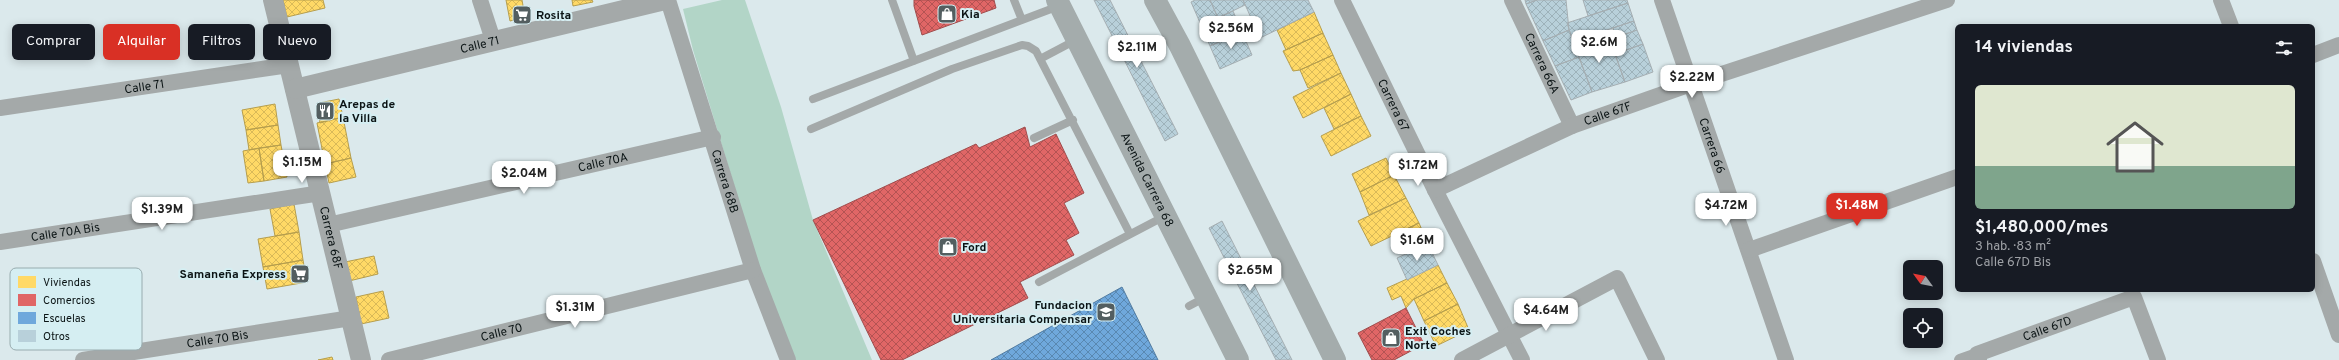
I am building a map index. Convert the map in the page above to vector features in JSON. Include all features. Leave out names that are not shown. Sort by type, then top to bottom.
[{"type":"main road","points":[[1155,0],[1180,46],[1335,360]]},
{"type":"main road","name":"Avenida Carrera 68","points":[[1058,3],[1166,215],[1198,301],[1238,360]]},
{"type":"street","name":"Carrera 68F","points":[[273,0],[361,360]]},
{"type":"street","points":[[480,0],[493,40]]},
{"type":"street","name":"Calle 71","points":[[295,89],[493,40],[664,0]]},
{"type":"street","name":"Carrera 68B","points":[[668,0],[713,137],[753,270],[788,360]]},
{"type":"street","name":"Carrera 67","points":[[1342,0],[1435,190],[1522,360]]},
{"type":"street","name":"Carrera 66A","points":[[1512,0],[1572,126]]},
{"type":"street","name":"Carrera 66","points":[[1662,0],[1786,360]]},
{"type":"street","name":"Calle 67F","points":[[1435,190],[1572,126],[1691,84],[1947,0]]},
{"type":"street","points":[[2221,0],[2230,24]]},
{"type":"street","points":[[2315,54],[2339,44]]},
{"type":"street","name":"Calle 71","points":[[0,108],[289,65]]},
{"type":"street","name":"Calle 70A","points":[[328,225],[713,137]]},
{"type":"street","points":[[1749,250],[1955,178]]},
{"type":"street","name":"Calle 70A Bis","points":[[0,242],[321,193]]},
{"type":"street","points":[[2315,267],[2339,335]]},
{"type":"street","name":"Calle 70","points":[[389,360],[753,270]]},
{"type":"street","points":[[1462,360],[1617,278],[1657,360]]},
{"type":"street","name":"Calle 67D","points":[[1960,360],[1978,357],[2134,297],[2158,360]]},
{"type":"street","name":"Calle 70 Bis","points":[[83,360],[351,318]]},
{"type":"lane","points":[[892,0],[914,61]]},
{"type":"lane","points":[[1014,0],[1022,20]]},
{"type":"lane","points":[[813,99],[1022,20],[1058,3]]},
{"type":"lane","points":[[1040,59],[1076,39]]},
{"type":"lane","points":[[811,129],[952,69],[1022,45],[1028,46],[1036,51],[1073,120],[1130,234]]},
{"type":"lane","points":[[1034,138],[1073,120]]},
{"type":"lane","points":[[1039,282],[1166,215]]},
{"type":"green space","points":[[722,0],[745,0],[781,107],[813,220],[872,360],[796,360],[759,267],[693,50],[683,9]]},
{"type":"building: Viviendas","points":[[283,0],[323,0],[325,8],[287,17]]},
{"type":"building: Viviendas","points":[[506,0],[522,0],[525,17],[510,21]]},
{"type":"building: Viviendas","points":[[572,0],[592,0],[593,2],[573,6]]},
{"type":"building: Viviendas","points":[[1314,12],[1323,33],[1286,50],[1277,30]]},
{"type":"building: Viviendas","points":[[1323,33],[1333,55],[1300,70],[1293,71],[1283,51]]},
{"type":"building: Viviendas","points":[[1333,55],[1341,73],[1308,88],[1300,70]]},
{"type":"building: Viviendas","points":[[1341,73],[1351,94],[1303,118],[1293,97]]},
{"type":"building: Viviendas","points":[[1351,94],[1361,116],[1334,129],[1324,108]]},
{"type":"building: Viviendas","points":[[339,99],[343,117],[320,123],[317,107],[319,103]]},
{"type":"building: Viviendas","points":[[275,104],[278,125],[246,130],[242,110]]},
{"type":"building: Viviendas","points":[[1361,116],[1371,136],[1331,156],[1321,136]]},
{"type":"building: Viviendas","points":[[343,117],[351,158],[325,164],[317,123]]},
{"type":"building: Viviendas","points":[[278,125],[281,145],[249,150],[246,130]]},
{"type":"building: Viviendas","points":[[281,145],[287,177],[264,181],[259,148]]},
{"type":"building: Viviendas","points":[[259,148],[264,181],[248,183],[243,151]]},
{"type":"building: Viviendas","points":[[351,158],[356,177],[329,183],[325,164]]},
{"type":"building: Viviendas","points":[[1386,158],[1394,175],[1360,192],[1352,174]]},
{"type":"building: Viviendas","points":[[1394,175],[1406,198],[1369,215],[1360,192]]},
{"type":"building: Viviendas","points":[[1406,198],[1419,223],[1371,246],[1358,221]]},
{"type":"building: Viviendas","points":[[294,204],[299,232],[275,236],[270,209]]},
{"type":"building: Viviendas","points":[[1419,223],[1428,244],[1405,254],[1396,234]]},
{"type":"building: Viviendas","points":[[299,232],[303,260],[263,267],[258,239]]},
{"type":"building: Viviendas","points":[[374,256],[378,274],[349,281],[345,262]]},
{"type":"building: Viviendas","points":[[303,260],[307,282],[267,289],[263,267]]},
{"type":"building: Viviendas","points":[[1438,265],[1447,283],[1414,299],[1406,308],[1401,296],[1392,300],[1387,288]]},
{"type":"building: Viviendas","points":[[1447,283],[1458,304],[1424,321],[1414,299]]},
{"type":"building: Viviendas","points":[[383,291],[389,318],[361,324],[356,297]]},
{"type":"building: Viviendas","points":[[1458,304],[1469,330],[1436,346],[1424,321]]},
{"type":"building: Viviendas","points":[[332,357],[333,360],[318,360]]},
{"type":"building: Comercios","name":"Kia","points":[[914,0],[994,0],[996,8],[922,35],[914,6]]},
{"type":"building: Comercios","name":"Ford","points":[[1025,127],[1030,147],[1056,134],[1084,193],[1064,203],[1079,233],[1066,240],[1074,255],[1020,282],[1028,298],[902,360],[881,360],[813,220],[976,144],[979,148]]},
{"type":"building: Comercios","name":"Exit Coches Norte","points":[[1406,308],[1424,344],[1394,360],[1372,360],[1358,333]]},
{"type":"building: Escuelas","name":"Fundacion Universitaria Compensar","points":[[1122,287],[1158,360],[991,360]]},
{"type":"building: Otros","points":[[1094,0],[1110,0],[1178,134],[1165,141]]},
{"type":"building: Otros","points":[[1195,0],[1210,0],[1218,18],[1201,25],[1191,2]]},
{"type":"building: Otros","points":[[1210,0],[1243,0],[1245,5],[1218,18]]},
{"type":"building: Otros","points":[[1243,0],[1308,0],[1314,12],[1260,38]]},
{"type":"building: Otros","points":[[1525,0],[1537,0],[1526,4]]},
{"type":"building: Otros","points":[[1537,0],[1566,0],[1569,30],[1543,41],[1526,4]]},
{"type":"building: Otros","points":[[1583,0],[1627,0],[1628,3],[1588,16]]},
{"type":"building: Otros","points":[[1628,3],[1634,21],[1573,41],[1567,23]]},
{"type":"building: Otros","points":[[1233,11],[1242,32],[1210,46],[1201,25]]},
{"type":"building: Otros","points":[[1634,21],[1637,30],[1616,37],[1613,28]]},
{"type":"building: Otros","points":[[1569,30],[1579,57],[1555,66],[1543,41]]},
{"type":"building: Otros","points":[[1637,30],[1643,44],[1615,54],[1610,40]]},
{"type":"building: Otros","points":[[1242,32],[1252,55],[1220,69],[1210,46]]},
{"type":"building: Otros","points":[[1594,35],[1599,50],[1612,46],[1625,82],[1592,92],[1573,41]]},
{"type":"building: Otros","points":[[1643,44],[1653,72],[1625,82],[1615,54]]},
{"type":"building: Otros","points":[[1579,57],[1592,92],[1571,100],[1555,66]]},
{"type":"building: Otros","points":[[1222,221],[1292,360],[1276,360],[1209,228]]},
{"type":"building: Otros","points":[[1428,244],[1438,265],[1407,280],[1397,258]]},
{"type":"place","name":"Kia","points":[[947,14]]},
{"type":"place","name":"Rosita","points":[[522,15]]},
{"type":"place","name":"Arepas de la Villa","points":[[325,111]]},
{"type":"place","name":"Ford","points":[[948,247]]},
{"type":"place","name":"Samaneña Express","points":[[300,274]]},
{"type":"place","name":"Fundacion Universitaria Compensar","points":[[1106,312]]},
{"type":"place","name":"Exit Coches Norte","points":[[1391,338]]}]
